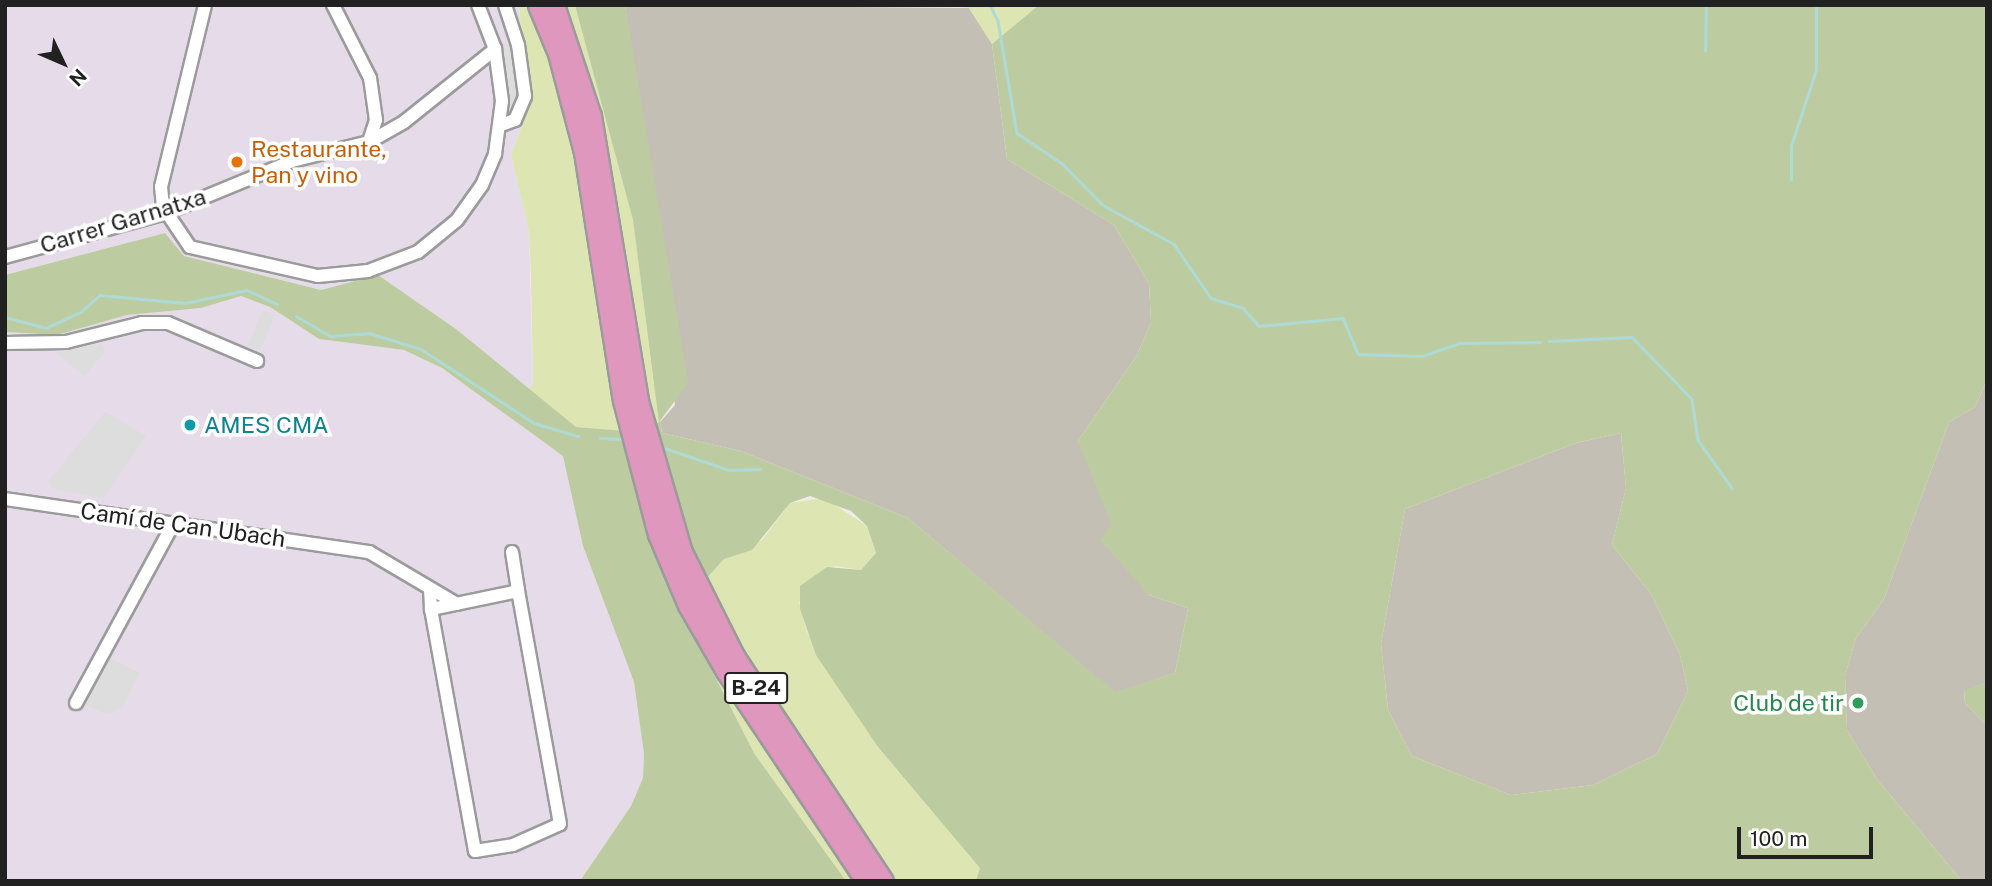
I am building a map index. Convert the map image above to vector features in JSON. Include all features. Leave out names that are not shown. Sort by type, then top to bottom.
[{"type":"highway","name":"B-24","points":[[538,5],[558,53],[584,152],[630,401],[649,481],[701,628],[866,881]]},
{"type":"highway","name":"B-24","points":[[554,5],[599,150],[630,401]]},
{"type":"highway","name":"B-24","points":[[649,481],[715,622],[883,881]]},
{"type":"street","points":[[205,5],[161,187],[166,213],[190,247],[302,275],[368,271],[418,252],[457,220],[482,186],[501,125],[494,45],[478,5]]},
{"type":"street","points":[[333,5],[370,78],[376,120],[369,142]]},
{"type":"street","points":[[501,125],[515,120],[525,96],[513,28],[505,5]]},
{"type":"street","name":"Carrer Garnatxa","points":[[5,257],[166,213],[292,161],[369,142],[404,122],[513,28]]},
{"type":"street","points":[[5,343],[66,342],[142,323],[167,323],[257,361]]},
{"type":"street","name":"Camí de Can Ubach","points":[[5,499],[362,551],[430,589]]},
{"type":"street","points":[[76,704],[173,524]]},
{"type":"street","points":[[430,589],[431,609],[475,851],[513,845],[561,824],[512,552]]},
{"type":"street","points":[[430,589],[457,604]]},
{"type":"street","points":[[431,609],[518,591]]},
{"type":"shaded area","points":[[5,5],[519,5],[528,110],[511,155],[529,232],[533,387],[526,390],[456,329],[378,275],[321,290],[184,256],[165,233],[5,275]]},
{"type":"shaded area","points":[[625,5],[969,8],[992,44],[1007,159],[1114,225],[1149,284],[1151,322],[1137,355],[1078,441],[1149,595],[1188,608],[1175,673],[1115,693],[908,518],[741,451],[662,433],[660,422],[675,405]]},
{"type":"shaded area","points":[[513,44],[521,106],[508,107],[500,46]]},
{"type":"shaded area","points":[[240,296],[270,307],[319,339],[404,350],[442,368],[564,456],[583,546],[634,682],[644,754],[643,778],[631,806],[580,881],[5,881],[5,332],[57,335],[127,315],[201,308]]},
{"type":"shaded area","points":[[263,310],[275,315],[260,351],[248,346]]},
{"type":"shaded area","points":[[102,344],[105,352],[84,376],[56,353]]},
{"type":"shaded area","points":[[1987,380],[1987,682],[1964,692],[1965,703],[1987,726],[1987,881],[1962,881],[1877,779],[1847,730],[1845,676],[1856,638],[1884,599],[1949,422],[1975,407]]},
{"type":"shaded area","points":[[105,412],[146,436],[104,498],[54,489],[48,482]]},
{"type":"shaded area","points":[[1621,433],[1626,488],[1612,545],[1651,594],[1680,655],[1688,691],[1657,754],[1593,785],[1511,795],[1412,756],[1388,710],[1381,644],[1405,509],[1576,443]]},
{"type":"shaded area","points":[[108,657],[140,673],[122,708],[107,714],[84,705]]},
{"type":"green space","points":[[519,5],[575,5],[607,107],[633,220],[660,422],[638,432],[576,427],[526,390],[533,386],[529,232],[511,155],[528,110]]},
{"type":"green space","points":[[575,5],[625,5],[688,383],[660,421],[662,433],[741,451],[908,518],[1115,692],[1175,673],[1188,608],[1149,595],[1101,541],[1111,523],[1078,441],[1137,355],[1151,322],[1149,284],[1114,225],[1007,159],[992,44],[1039,5],[1987,5],[1987,380],[1975,407],[1949,422],[1884,599],[1856,638],[1845,676],[1847,730],[1877,779],[1962,881],[976,881],[980,868],[878,747],[816,655],[800,609],[800,586],[827,567],[861,570],[876,553],[867,526],[851,511],[810,496],[790,503],[752,550],[724,559],[680,608],[754,753],[846,881],[580,881],[631,806],[643,778],[644,754],[634,682],[583,546],[563,456],[442,368],[404,350],[319,339],[270,307],[241,296],[201,308],[127,315],[57,335],[5,332],[5,275],[165,233],[184,256],[321,290],[378,275],[456,329],[576,427],[638,432],[659,422],[633,220]],"holes":[[[1621,433],[1626,488],[1612,545],[1651,594],[1680,655],[1688,691],[1657,754],[1593,785],[1511,795],[1412,756],[1388,710],[1381,644],[1405,509],[1576,443]]]},
{"type":"green space","points":[[936,5],[1039,5],[992,44],[969,8]]},
{"type":"green space","points":[[824,498],[867,526],[876,553],[861,570],[835,566],[799,602],[807,632],[878,747],[981,868],[976,881],[846,881],[754,753],[680,608],[724,559],[762,540],[790,503]]},
{"type":"green space","points":[[1987,682],[1987,726],[1965,703],[1964,691]]},
{"type":"waterway","points":[[990,5],[998,21],[1017,133],[1063,164],[1103,205],[1174,244],[1211,298],[1243,308],[1259,326],[1343,318],[1358,354],[1422,356],[1459,343],[1540,342]]},
{"type":"waterway","points":[[1705,51],[1706,5]]},
{"type":"waterway","points":[[1791,180],[1791,146],[1816,70],[1816,5]]},
{"type":"waterway","points":[[5,317],[46,328],[82,311],[100,295],[185,303],[247,290],[277,304]]},
{"type":"waterway","points":[[296,316],[330,336],[369,333],[421,349],[534,423],[578,436]]},
{"type":"waterway","points":[[1549,341],[1632,337],[1692,399],[1698,440],[1732,488]]},
{"type":"waterway","points":[[600,438],[625,439]]},
{"type":"waterway","points":[[659,446],[729,470],[760,469]]},
{"type":"place","name":"Restaurante, Pan y vino","points":[[237,162]]},
{"type":"place","name":"AMES CMA","points":[[190,425]]},
{"type":"place","name":"Club de tir","points":[[1858,703]]}]
